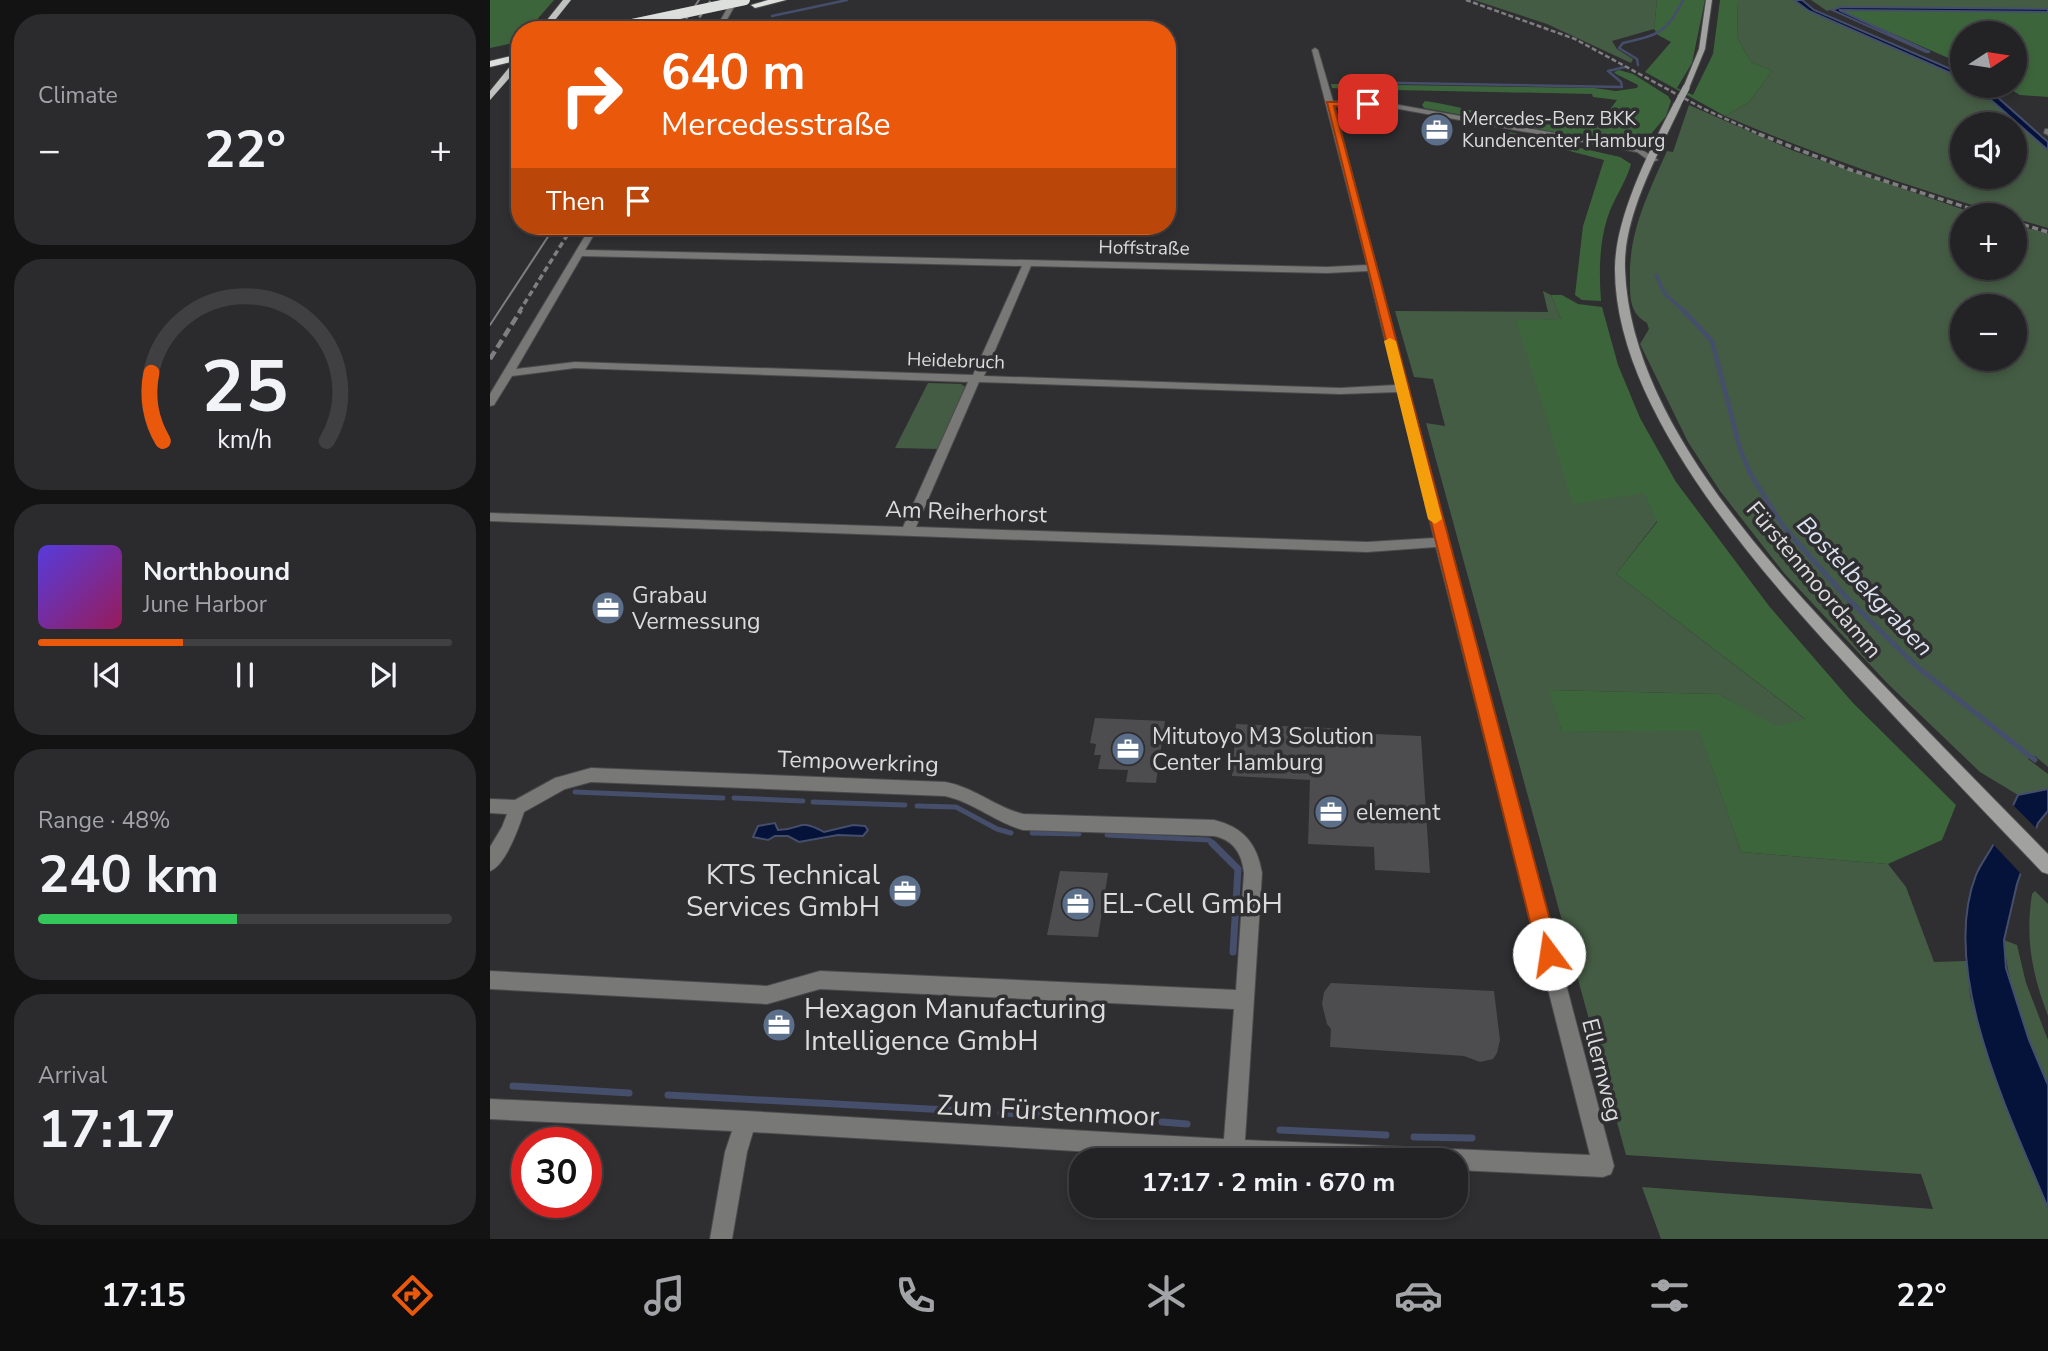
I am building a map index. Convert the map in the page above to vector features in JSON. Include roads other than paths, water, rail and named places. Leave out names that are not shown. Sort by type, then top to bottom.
[{"type":"highway","points":[[647,21],[746,0]]},
{"type":"highway","points":[[681,21],[782,0]]},
{"type":"highway","points":[[490,55],[511,50]]},
{"type":"highway","points":[[490,64],[511,60]]},
{"type":"main road","points":[[550,21],[567,0]]},
{"type":"main road","name":"Fürstenmoordamm","points":[[1709,0],[1702,48],[1629,215],[1622,240],[1620,268],[1628,325],[1655,399],[1693,466],[1751,546],[1839,649],[2047,864]]},
{"type":"main road","points":[[490,97],[511,70]]},
{"type":"street","points":[[723,21],[735,0]]},
{"type":"street","name":"Ellernweg","points":[[1315,50],[1604,1166]]},
{"type":"street","points":[[1329,103],[1391,106],[1643,151],[1654,160]]},
{"type":"street","points":[[1551,136],[1654,160]]},
{"type":"street","points":[[1619,147],[1663,139]]},
{"type":"street","points":[[490,403],[590,235]]},
{"type":"street","name":"Hoffstraße","points":[[579,253],[1314,270],[1371,268]]},
{"type":"street","points":[[908,531],[975,379],[982,371],[1028,262]]},
{"type":"street","name":"Heidebruch","points":[[508,373],[575,365],[1340,391],[1403,388]]},
{"type":"street","name":"Am Reiherhorst","points":[[490,517],[1367,547],[1441,542]]},
{"type":"street","name":"Tempowerkring","points":[[517,807],[561,783],[591,775],[945,789],[961,792],[1006,818],[1023,822],[1221,829],[1232,834],[1245,845],[1252,864],[1234,1148]]},
{"type":"street","points":[[490,806],[517,807],[510,830],[490,863]]},
{"type":"street","points":[[490,980],[767,995],[820,980],[1244,1000]]},
{"type":"street","name":"Zum Fürstenmoor","points":[[490,1109],[1200,1148]]},
{"type":"street","points":[[721,1239],[736,1152],[746,1121]]},
{"type":"street","name":"Zum Fürstenmoor","points":[[1468,1160],[1604,1166]]},
{"type":"water","points":[[1794,0],[1802,0],[1814,10],[1950,69],[1950,73],[1809,11]]},
{"type":"water","points":[[1841,7],[2048,9],[2048,12],[1839,10],[1930,52],[1926,52],[1832,10]]},
{"type":"water","points":[[1989,98],[1998,98],[2014,112],[2005,112]]},
{"type":"water","points":[[2027,123],[2048,142],[2048,150],[2027,132]]},
{"type":"water","points":[[2048,789],[2048,811],[2038,823],[2017,884],[2004,940],[2006,968],[2029,1040],[2048,1085],[2048,1208],[1999,1089],[1984,1044],[1972,999],[1966,955],[1967,913],[1976,875],[2018,795]]},
{"type":"water","points":[[775,823],[778,830],[809,825],[824,832],[853,825],[865,826],[868,830],[863,836],[838,835],[799,842],[788,836],[775,836],[768,840],[753,837],[758,826]]},
{"type":"waterway","points":[[772,16],[847,0]]},
{"type":"waterway","points":[[1638,65],[1637,59],[1619,48],[1623,43],[1660,31],[1672,20],[1683,0]]},
{"type":"waterway","points":[[1346,82],[1622,87],[1621,82],[1608,71],[1625,67]]},
{"type":"waterway","name":"Bostelbekgraben","points":[[1656,275],[1665,294],[1684,311]]},
{"type":"waterway","name":"Bostelbekgraben","points":[[1684,311],[1712,341],[1740,449],[1750,473],[1783,526],[1798,543]]},
{"type":"waterway","name":"Bostelbekgraben","points":[[1796,541],[1847,598],[1916,666],[2035,760]]},
{"type":"waterway","points":[[575,792],[723,798]]},
{"type":"waterway","points":[[734,798],[803,801]]},
{"type":"waterway","points":[[813,802],[905,805]]},
{"type":"waterway","points":[[917,806],[956,807],[997,829],[1011,833]]},
{"type":"waterway","points":[[1032,833],[1079,834]]},
{"type":"waterway","points":[[1107,835],[1209,840],[1238,869],[1233,952]]},
{"type":"waterway","points":[[513,1086],[629,1093]]},
{"type":"waterway","points":[[668,1095],[966,1111]]},
{"type":"waterway","points":[[1001,1113],[1045,1115]]},
{"type":"waterway","points":[[1079,1117],[1121,1119]]},
{"type":"waterway","points":[[1162,1122],[1187,1124]]},
{"type":"waterway","points":[[1280,1130],[1386,1135]]},
{"type":"waterway","points":[[1414,1137],[1472,1138]]},
{"type":"tram line","points":[[685,21],[699,0]]},
{"type":"tram line","points":[[490,325],[549,235]]},
{"type":"railway","points":[[697,21],[711,0]]},
{"type":"railway","points":[[1466,0],[1575,39],[1702,108],[1763,136]]},
{"type":"railway","points":[[1759,134],[1851,170],[1953,203]]},
{"type":"railway","points":[[2027,226],[2048,232]]},
{"type":"railway","points":[[519,312],[567,235]]},
{"type":"railway","points":[[490,359],[521,310]]},
{"type":"place","name":"Mercedes-Benz BKK Kundencenter Hamburg","points":[[1437,130]]},
{"type":"place","name":"Grabau Vermessung","points":[[608,608]]},
{"type":"place","name":"Mitutoyo M3 Solution Center Hamburg","points":[[1128,749]]},
{"type":"place","name":"element","points":[[1331,812]]},
{"type":"place","name":"KTS Technical Services GmbH","points":[[905,891]]},
{"type":"place","name":"EL-Cell GmbH","points":[[1078,904]]},
{"type":"place","name":"Hexagon Manufacturing Intelligence GmbH","points":[[779,1025]]}]
